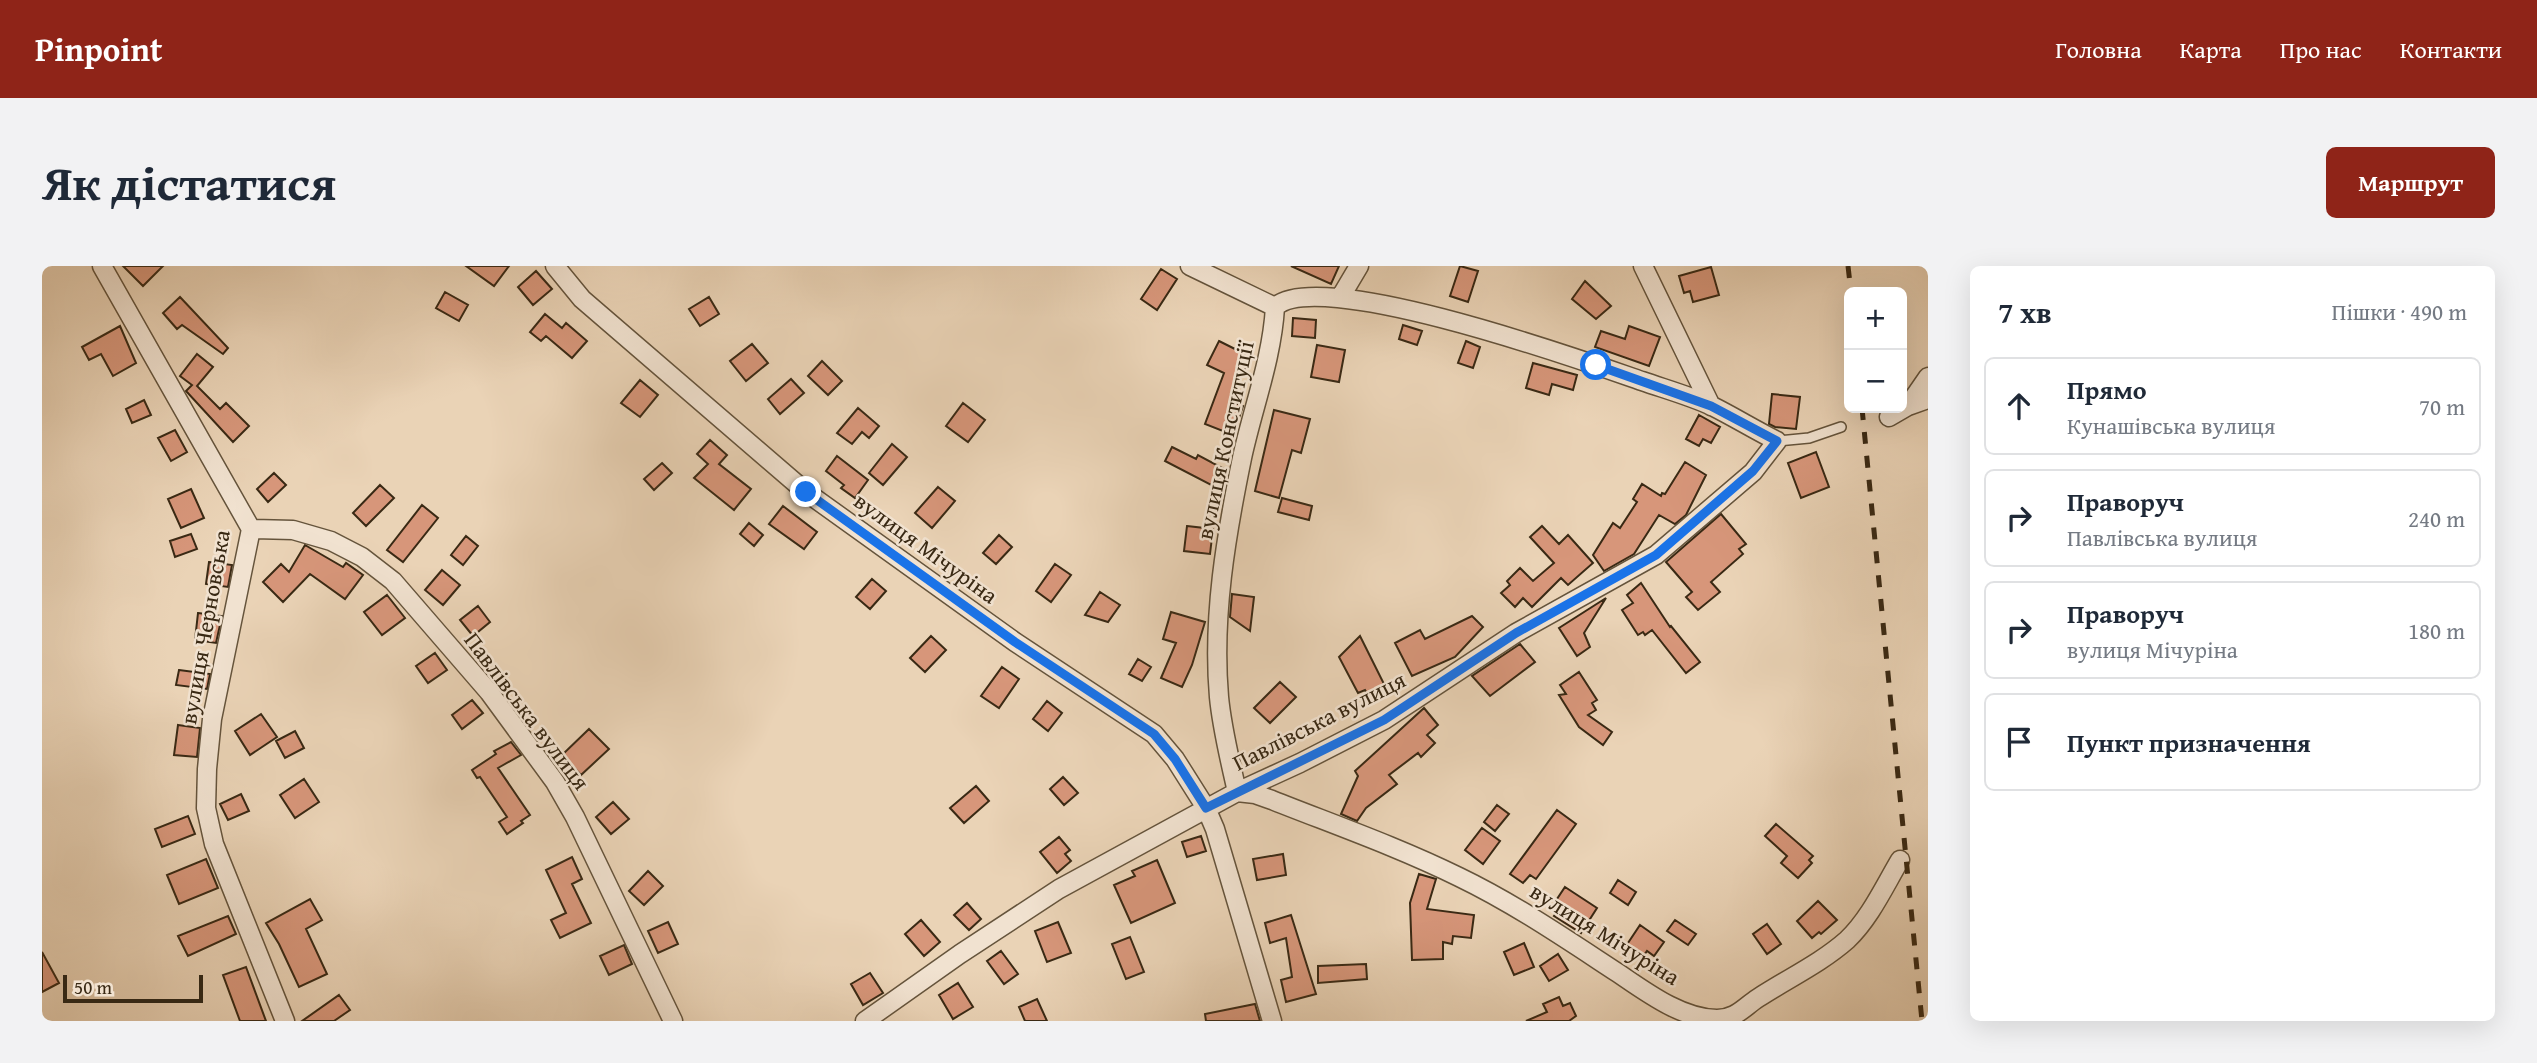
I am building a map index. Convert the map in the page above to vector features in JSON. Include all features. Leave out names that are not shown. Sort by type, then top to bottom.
[{"type":"street","name":"вулиця Черновська","points":[[102,266],[251,529],[212,719],[206,808],[214,844],[285,1021]]},
{"type":"street","name":"вулиця Мічуріна","points":[[555,266],[582,299],[806,492],[1015,642],[1154,734],[1175,759],[1206,808]]},
{"type":"street","points":[[1190,266],[1275,307],[1282,300],[1292,297],[1340,298],[1422,313],[1510,335],[1711,406],[1777,441]]},
{"type":"street","points":[[1340,298],[1359,266]]},
{"type":"street","points":[[1643,266],[1711,406]]},
{"type":"street","name":"вулиця Конституції","points":[[1237,792],[1219,697],[1219,605],[1233,506],[1243,454],[1267,363],[1274,329],[1275,307]]},
{"type":"street","points":[[1908,406],[1928,377]]},
{"type":"street","points":[[1889,418],[1908,406],[1928,399]]},
{"type":"street","name":"Павлівська вулиця","points":[[865,1021],[1059,889],[1206,808],[1384,720],[1516,633],[1656,555],[1753,471],[1777,441]]},
{"type":"street","name":"Павлівська вулиця","points":[[251,529],[293,530],[331,541],[362,557],[393,581],[489,692],[562,794],[673,1021]]},
{"type":"street","name":"вулиця Мічуріна","points":[[1237,792],[1272,800],[1410,854],[1460,877],[1538,920],[1644,991],[1678,1009],[1716,1020],[1738,1017],[1753,1001],[1848,939],[1870,910],[1900,860]]},
{"type":"street","points":[[1206,808],[1223,854],[1272,1021]]},
{"type":"lane","points":[[1777,441],[1809,438],[1841,427]]},
{"type":"building","points":[[123,266],[163,266],[143,286]]},
{"type":"building","points":[[466,266],[509,266],[494,286]]},
{"type":"building","points":[[1291,266],[1339,266],[1331,284]]},
{"type":"building","points":[[1460,266],[1478,271],[1468,302],[1450,296]]},
{"type":"building","points":[[1711,267],[1719,295],[1693,302],[1690,291],[1684,293],[1679,276]]},
{"type":"building","points":[[1161,269],[1177,279],[1157,310],[1141,299]]},
{"type":"building","points":[[536,271],[552,289],[533,305],[518,287]]},
{"type":"building","points":[[1585,281],[1611,306],[1596,319],[1572,299]]},
{"type":"building","points":[[445,292],[468,305],[459,321],[436,308]]},
{"type":"building","points":[[180,297],[228,348],[223,354],[182,325],[177,329],[163,313]]},
{"type":"building","points":[[709,297],[719,314],[700,326],[689,309]]},
{"type":"building","points":[[545,314],[562,328],[566,323],[587,341],[572,358],[546,336],[541,341],[530,332]]},
{"type":"building","points":[[1293,318],[1316,320],[1315,338],[1292,336]]},
{"type":"building","points":[[1403,325],[1422,331],[1417,345],[1399,339]]},
{"type":"building","points":[[120,326],[136,363],[113,376],[101,354],[89,360],[82,347]]},
{"type":"building","points":[[1629,326],[1660,337],[1649,366],[1595,347],[1601,331],[1625,339]]},
{"type":"building","points":[[1219,341],[1251,357],[1230,401],[1243,406],[1233,435],[1205,424],[1224,373],[1207,365]]},
{"type":"building","points":[[1466,341],[1480,347],[1473,368],[1458,363]]},
{"type":"building","points":[[752,344],[768,363],[746,381],[730,361]]},
{"type":"building","points":[[1317,345],[1345,350],[1339,382],[1311,377]]},
{"type":"building","points":[[197,354],[213,367],[197,386],[220,409],[226,403],[249,426],[233,442],[186,391],[192,385],[180,376]]},
{"type":"building","points":[[822,361],[842,381],[828,395],[808,376]]},
{"type":"building","points":[[1533,363],[1577,375],[1573,390],[1552,384],[1549,395],[1526,388]]},
{"type":"building","points":[[791,379],[804,393],[780,414],[768,399]]},
{"type":"building","points":[[640,380],[658,395],[640,417],[621,403]]},
{"type":"building","points":[[1772,394],[1800,397],[1796,429],[1769,424]]},
{"type":"building","points":[[144,400],[151,415],[132,423],[126,409]]},
{"type":"building","points":[[963,403],[985,420],[968,442],[946,426]]},
{"type":"building","points":[[858,408],[879,426],[869,438],[862,432],[852,444],[837,433]]},
{"type":"building","points":[[1274,410],[1310,419],[1301,453],[1292,450],[1279,498],[1255,491]]},
{"type":"building","points":[[1699,415],[1720,427],[1711,443],[1703,439],[1699,446],[1686,439]]},
{"type":"building","points":[[175,430],[187,452],[171,461],[158,438]]},
{"type":"building","points":[[710,440],[727,455],[719,464],[751,489],[734,510],[694,478],[708,464],[697,454]]},
{"type":"building","points":[[892,444],[907,457],[883,485],[869,473]]},
{"type":"building","points":[[1172,447],[1196,459],[1198,455],[1224,469],[1215,487],[1165,461]]},
{"type":"building","points":[[1816,452],[1829,487],[1801,498],[1788,463]]},
{"type":"building","points":[[837,456],[868,480],[855,498],[841,488],[844,485],[826,471]]},
{"type":"building","points":[[1685,462],[1706,475],[1686,515],[1675,524],[1659,515],[1634,554],[1604,571],[1593,555],[1613,523],[1620,528],[1637,502],[1633,499],[1642,484],[1661,496],[1662,493],[1665,494]]},
{"type":"building","points":[[662,463],[672,473],[654,490],[644,479]]},
{"type":"building","points":[[274,473],[286,485],[268,502],[257,489]]},
{"type":"building","points":[[380,485],[394,498],[366,526],[353,513]]},
{"type":"building","points":[[938,487],[955,501],[932,528],[915,513]]},
{"type":"building","points":[[191,489],[204,518],[181,528],[168,499]]},
{"type":"building","points":[[1282,498],[1312,506],[1309,520],[1278,512]]},
{"type":"building","points":[[422,505],[438,518],[403,562],[387,550]]},
{"type":"building","points":[[783,506],[817,532],[804,549],[769,524]]},
{"type":"building","points":[[1721,514],[1746,544],[1739,549],[1743,554],[1711,582],[1720,592],[1698,610],[1686,597],[1692,592],[1666,562]]},
{"type":"building","points":[[749,523],[763,535],[754,546],[740,534]]},
{"type":"building","points":[[1187,526],[1213,529],[1210,554],[1184,551]]},
{"type":"building","points":[[1542,526],[1559,544],[1568,535],[1593,563],[1568,585],[1561,578],[1532,607],[1523,598],[1515,607],[1501,593],[1510,585],[1507,581],[1520,568],[1533,581],[1554,563],[1530,537]]},
{"type":"building","points":[[191,534],[197,549],[175,557],[170,541]]},
{"type":"building","points":[[999,535],[1012,547],[996,564],[983,553]]},
{"type":"building","points":[[466,536],[478,546],[463,565],[451,555]]},
{"type":"building","points":[[305,545],[343,567],[346,563],[363,575],[345,599],[310,574],[283,602],[263,582],[281,564],[289,572]]},
{"type":"building","points":[[209,562],[232,565],[228,587],[206,584]]},
{"type":"building","points":[[1055,564],[1071,575],[1051,602],[1036,591]]},
{"type":"building","points":[[442,570],[460,585],[443,605],[425,590]]},
{"type":"building","points":[[872,579],[886,591],[870,609],[856,597]]},
{"type":"building","points":[[1641,583],[1670,627],[1700,662],[1686,673],[1652,630],[1645,635],[1643,632],[1638,635],[1622,610],[1633,603],[1627,595]]},
{"type":"building","points":[[1100,592],[1120,605],[1108,622],[1085,615]]},
{"type":"building","points":[[1232,594],[1254,597],[1250,631],[1230,617]]},
{"type":"building","points":[[387,595],[405,618],[382,635],[364,612]]},
{"type":"building","points":[[1606,598],[1584,633],[1590,647],[1577,656],[1559,628]]},
{"type":"building","points":[[478,606],[490,622],[473,636],[460,620]]},
{"type":"building","points":[[1171,612],[1205,622],[1182,687],[1161,678],[1176,643],[1163,639]]},
{"type":"building","points":[[198,613],[222,616],[216,643],[195,640]]},
{"type":"building","points":[[1472,616],[1483,627],[1455,657],[1412,676],[1395,643],[1420,630],[1425,639]]},
{"type":"building","points":[[931,636],[946,650],[925,672],[910,658]]},
{"type":"building","points":[[1360,636],[1387,690],[1370,699],[1365,690],[1358,693],[1339,657]]},
{"type":"building","points":[[1520,644],[1535,662],[1490,696],[1472,676]]},
{"type":"building","points":[[435,653],[447,670],[428,683],[416,666]]},
{"type":"building","points":[[1138,659],[1151,667],[1142,681],[1129,674]]},
{"type":"building","points":[[1002,667],[1019,679],[999,708],[981,696]]},
{"type":"building","points":[[179,670],[210,674],[207,689],[176,685]]},
{"type":"building","points":[[1579,672],[1597,700],[1592,703],[1596,710],[1588,715],[1612,732],[1603,745],[1579,727],[1559,695],[1566,694],[1560,685]]},
{"type":"building","points":[[1280,682],[1296,697],[1270,723],[1254,708]]},
{"type":"building","points":[[472,700],[483,713],[462,729],[452,715]]},
{"type":"building","points":[[1047,701],[1062,713],[1048,731],[1033,719]]},
{"type":"building","points":[[1424,708],[1438,725],[1427,735],[1435,743],[1421,757],[1418,753],[1389,775],[1397,784],[1366,808],[1357,821],[1341,814],[1358,776],[1355,771]]},
{"type":"building","points":[[261,714],[277,737],[250,755],[235,731]]},
{"type":"building","points":[[178,725],[200,728],[197,757],[174,755]]},
{"type":"building","points":[[589,729],[609,749],[581,775],[562,755]]},
{"type":"building","points":[[295,731],[304,748],[285,758],[276,741]]},
{"type":"building","points":[[511,742],[521,755],[498,768],[530,815],[507,834],[499,822],[507,817],[480,777],[477,778],[472,770],[496,754],[494,751]]},
{"type":"building","points":[[1063,777],[1078,793],[1064,805],[1050,789]]},
{"type":"building","points":[[304,779],[319,802],[295,818],[280,795]]},
{"type":"building","points":[[976,786],[989,801],[964,823],[950,808]]},
{"type":"building","points":[[241,794],[249,811],[228,820],[220,804]]},
{"type":"building","points":[[613,802],[629,819],[611,834],[596,817]]},
{"type":"building","points":[[1497,805],[1509,814],[1495,831],[1484,822]]},
{"type":"building","points":[[1557,810],[1576,824],[1536,879],[1530,875],[1523,883],[1510,874]]},
{"type":"building","points":[[188,816],[195,834],[162,847],[155,829]]},
{"type":"building","points":[[1776,824],[1813,856],[1809,860],[1812,863],[1798,878],[1781,863],[1787,856],[1765,836]]},
{"type":"building","points":[[1482,828],[1500,841],[1483,864],[1465,850]]},
{"type":"building","points":[[1201,836],[1206,851],[1187,857],[1182,842]]},
{"type":"building","points":[[1059,837],[1070,850],[1065,854],[1071,861],[1057,873],[1040,852]]},
{"type":"building","points":[[1283,854],[1286,875],[1257,880],[1253,859]]},
{"type":"building","points":[[572,857],[582,879],[572,884],[591,923],[560,938],[551,920],[566,913],[546,870]]},
{"type":"building","points":[[206,859],[218,888],[179,904],[167,875]]},
{"type":"building","points":[[1157,860],[1175,903],[1131,923],[1114,885],[1135,876],[1132,871]]},
{"type":"building","points":[[648,871],[663,886],[644,905],[629,891]]},
{"type":"building","points":[[1419,874],[1436,879],[1427,909],[1474,915],[1471,938],[1453,936],[1452,944],[1443,942],[1443,959],[1412,960],[1410,903]]},
{"type":"building","points":[[1618,880],[1636,892],[1628,905],[1610,893]]},
{"type":"building","points":[[1565,887],[1597,908],[1581,933],[1554,916],[1561,906],[1555,902]]},
{"type":"building","points":[[310,899],[322,920],[306,929],[327,974],[299,987],[266,923]]},
{"type":"building","points":[[1818,901],[1837,920],[1812,938],[1797,921]]},
{"type":"building","points":[[967,903],[981,919],[969,930],[954,915]]},
{"type":"building","points":[[1291,915],[1316,994],[1286,1002],[1281,980],[1292,977],[1286,938],[1270,943],[1265,923]]},
{"type":"building","points":[[228,916],[236,934],[188,956],[178,936]]},
{"type":"building","points":[[921,920],[940,942],[924,956],[905,934]]},
{"type":"building","points":[[1675,920],[1696,934],[1688,945],[1667,931]]},
{"type":"building","points":[[668,922],[678,944],[658,953],[648,931]]},
{"type":"building","points":[[1058,922],[1071,953],[1047,962],[1035,931]]},
{"type":"building","points":[[1767,924],[1781,944],[1767,954],[1753,934]]},
{"type":"building","points":[[1640,925],[1664,942],[1654,956],[1647,951],[1642,958],[1626,946]]},
{"type":"building","points":[[1130,937],[1144,972],[1126,979],[1112,944]]},
{"type":"building","points":[[1524,943],[1534,967],[1514,975],[1504,952]]},
{"type":"building","points":[[624,945],[632,964],[609,975],[600,956]]},
{"type":"building","points":[[1001,951],[1018,974],[1004,984],[987,961]]},
{"type":"building","points":[[42,952],[59,983],[42,992]]},
{"type":"building","points":[[1558,954],[1568,970],[1549,981],[1540,966]]},
{"type":"building","points":[[1366,964],[1367,979],[1318,983],[1318,966]]},
{"type":"building","points":[[246,967],[266,1021],[240,1021],[223,975]]},
{"type":"building","points":[[870,973],[883,993],[863,1005],[851,984]]},
{"type":"building","points":[[958,983],[973,1007],[953,1019],[939,995]]},
{"type":"building","points":[[339,995],[350,1010],[334,1021],[302,1021]]},
{"type":"building","points":[[1559,997],[1563,1006],[1570,1003],[1576,1016],[1569,1021],[1526,1021],[1547,1012],[1543,1004]]},
{"type":"building","points":[[1037,999],[1047,1021],[1025,1021],[1019,1007]]},
{"type":"building","points":[[1255,1004],[1260,1021],[1206,1021],[1205,1014]]},
{"type":"railway","points":[[1848,266],[1850,287]]},
{"type":"railway","points":[[1862,413],[1922,1021]]},
{"type":"route","points":[[806,492],[1015,642],[1154,734],[1175,759],[1206,808],[1384,720],[1516,633],[1656,555],[1753,471],[1777,441],[1711,406],[1596,365]]}]
